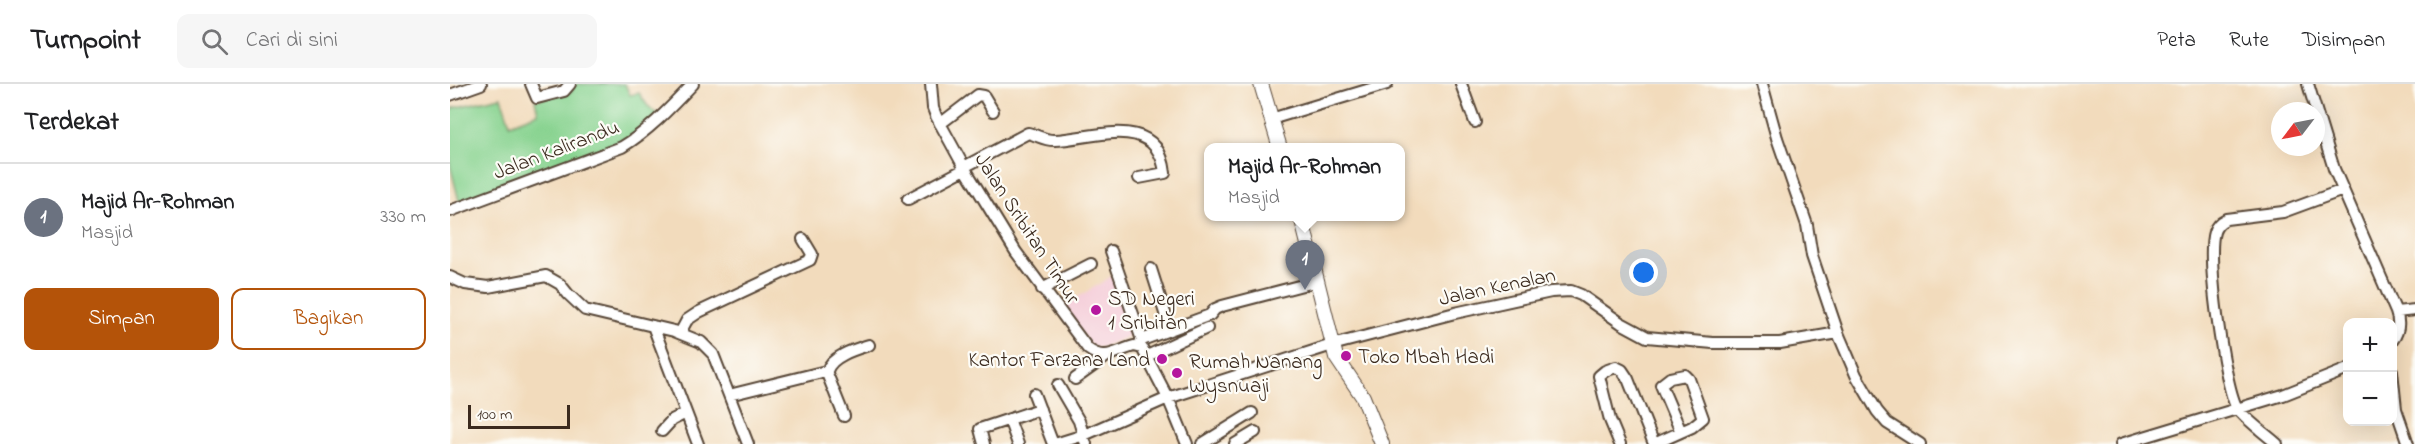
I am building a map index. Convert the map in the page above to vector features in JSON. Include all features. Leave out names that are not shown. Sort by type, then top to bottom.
[{"type":"main road","points":[[1261,84],[1279,143]]},
{"type":"main road","points":[[1301,221],[1332,345],[1341,367],[1363,397],[1382,444]]},
{"type":"street","points":[[450,94],[481,84]]},
{"type":"street","points":[[531,84],[537,98],[564,91],[570,84]]},
{"type":"street","name":"Jalan Kalirandu","points":[[450,211],[622,147],[638,138],[693,84]]},
{"type":"street","name":"Jalan Sribitan Timur","points":[[931,84],[933,108],[940,124],[1016,252],[1088,349],[1094,354],[1107,356]]},
{"type":"street","points":[[1271,119],[1367,87],[1387,84]]},
{"type":"street","points":[[1461,84],[1475,122]]},
{"type":"street","points":[[1762,84],[1777,138],[1807,225],[1812,256],[1838,333],[1856,375],[1877,411],[1894,429],[1920,444]]},
{"type":"street","points":[[2308,84],[2334,169],[2396,312],[2399,321],[2397,333]]},
{"type":"street","points":[[940,124],[978,95],[984,96],[993,111]]},
{"type":"street","points":[[908,199],[1028,134],[1057,140],[1111,132],[1138,136],[1150,143],[1159,155],[1165,173],[1138,178]]},
{"type":"street","points":[[2277,444],[2237,408],[2222,342],[2214,289],[2212,243],[2215,228],[2219,223],[2233,217],[2262,216],[2283,212],[2307,201],[2343,190]]},
{"type":"street","points":[[680,333],[687,320],[699,312],[810,260],[812,254],[803,239]]},
{"type":"street","points":[[1112,251],[1140,343],[1168,398],[1186,444]]},
{"type":"street","points":[[1042,289],[1091,264]]},
{"type":"street","points":[[1151,269],[1170,329]]},
{"type":"street","points":[[450,277],[465,284],[488,287],[546,276],[560,284],[567,294],[585,310],[680,333],[701,342],[709,349],[748,444]]},
{"type":"street","points":[[1075,379],[1107,356],[1185,323],[1210,315],[1222,306],[1318,281]]},
{"type":"street","name":"Jalan Kenalan","points":[[1054,444],[1085,439],[1168,398],[1332,345],[1473,309],[1564,291],[1581,295],[1621,323],[1647,337],[1713,343],[1780,343],[1838,333]]},
{"type":"street","points":[[2396,312],[2415,310]]},
{"type":"street","points":[[1185,323],[1190,336]]},
{"type":"street","points":[[653,326],[698,444]]},
{"type":"street","points":[[1147,356],[1207,328]]},
{"type":"street","points":[[844,416],[827,371],[830,363],[869,345]]},
{"type":"street","points":[[1620,444],[1610,420],[1599,376],[1605,370],[1616,368],[1622,370],[1628,379],[1654,444],[1681,432],[1698,423],[1703,416],[1688,376],[1670,378],[1661,385],[1681,432]]},
{"type":"street","points":[[729,395],[827,371]]},
{"type":"street","points":[[2121,444],[2283,395],[2343,371]]},
{"type":"street","points":[[2392,372],[2397,409],[2408,444]]},
{"type":"street","points":[[1058,385],[1085,439]]},
{"type":"street","points":[[1034,394],[1054,444]]},
{"type":"street","points":[[984,444],[980,429],[1040,409]]},
{"type":"street","points":[[662,431],[671,420],[686,413]]},
{"type":"street","points":[[1202,444],[1252,413]]},
{"type":"street","points":[[1009,419],[1018,444]]},
{"type":"street","points":[[1234,444],[1255,432]]},
{"type":"shaded area","name":"SD Negeri 1 Sribitan","points":[[1112,276],[1136,333],[1094,348],[1062,307]]},
{"type":"green space","points":[[572,84],[625,84],[630,95],[639,93],[658,115],[614,150],[460,205],[450,165],[450,113],[453,108],[501,97],[510,124],[538,113],[535,100],[572,91]]},
{"type":"place","name":"Majid Ar-Rohman","points":[[1305,290]]},
{"type":"place","name":"SD Negeri 1 Sribitan","points":[[1096,310]]},
{"type":"place","name":"Toko Mbah Hadi","points":[[1346,356]]},
{"type":"place","name":"Kantor Farzana Land","points":[[1162,359]]},
{"type":"place","name":"Rumah Nanang Wysnuaji","points":[[1177,373]]}]
